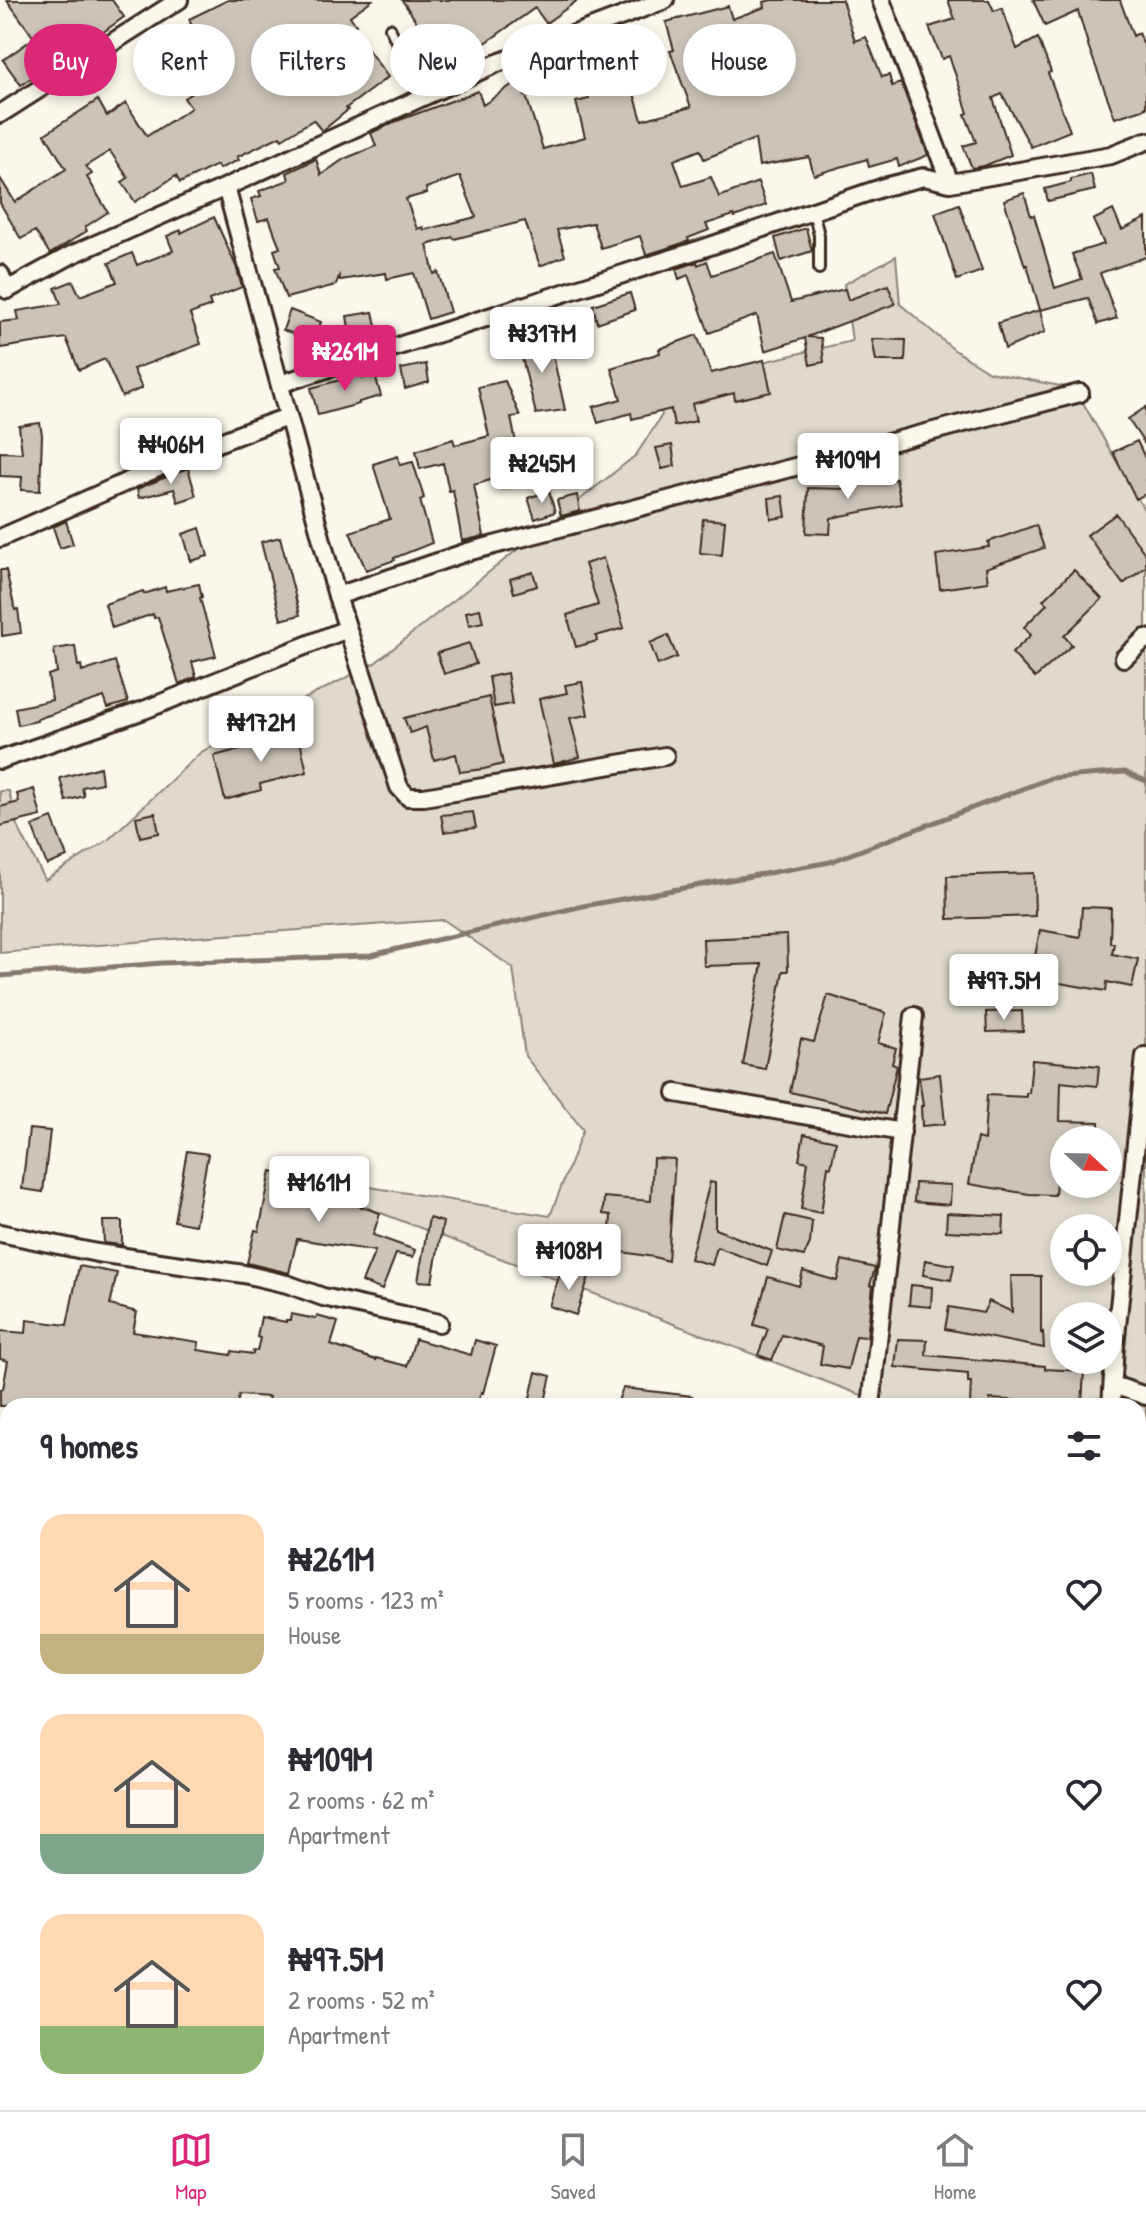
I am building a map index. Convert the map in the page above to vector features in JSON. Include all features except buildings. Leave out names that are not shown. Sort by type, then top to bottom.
[{"type":"street","points":[[0,114],[179,0]]},
{"type":"street","points":[[2,285],[495,64],[665,0]]},
{"type":"street","points":[[881,0],[950,183]]},
{"type":"street","points":[[280,384],[906,181],[924,177],[950,183],[1111,155],[1146,141]]},
{"type":"street","points":[[226,187],[337,596],[399,787],[408,797],[424,797],[665,756]]},
{"type":"street","points":[[337,596],[467,552],[1080,393]]},
{"type":"street","points":[[0,538],[235,435],[288,417]]},
{"type":"street","points":[[0,760],[144,710],[347,629]]},
{"type":"street","points":[[1124,658],[1146,638]]},
{"type":"street","points":[[872,1398],[914,1016]]},
{"type":"street","points":[[1112,1398],[1145,1056]]},
{"type":"street","points":[[676,1093],[902,1132]]},
{"type":"street","points":[[0,1233],[97,1253],[244,1274],[287,1284],[323,1297],[439,1323]]},
{"type":"street","points":[[1113,1385],[1146,1396]]},
{"type":"lane","points":[[813,211],[819,235],[819,269]]},
{"type":"shaded area","points":[[896,256],[900,304],[953,349],[989,372],[1075,389],[1146,513],[1146,1398],[869,1398],[270,1171],[550,1216],[583,1130],[525,1056],[513,968],[444,920],[0,953],[0,791],[9,791],[16,823],[45,880],[108,840],[201,752],[375,663],[636,455],[662,415],[656,394],[733,369],[852,341],[844,284]]},
{"type":"waterway","points":[[0,976],[162,963],[367,956],[583,906],[830,862],[1051,778],[1125,772],[1146,781]]}]
